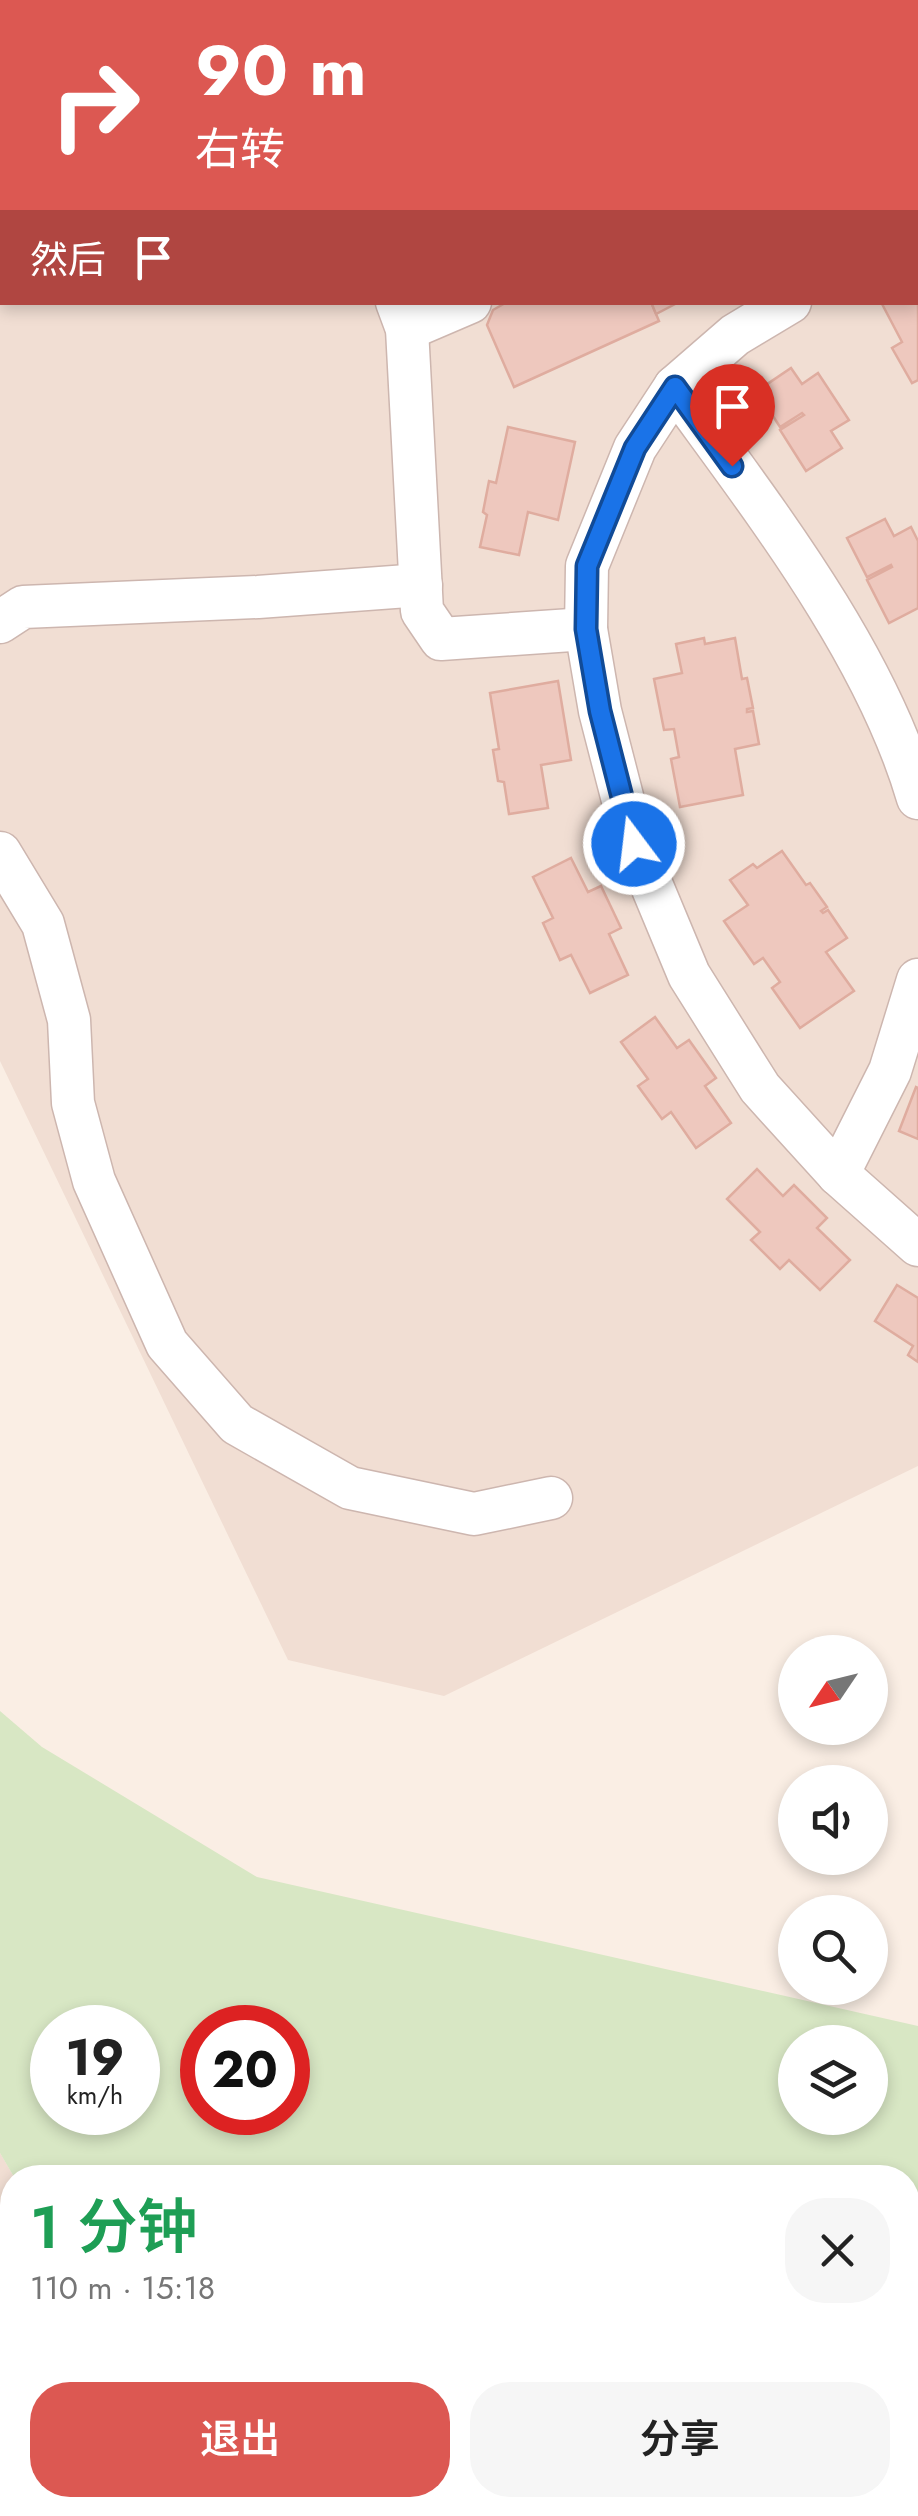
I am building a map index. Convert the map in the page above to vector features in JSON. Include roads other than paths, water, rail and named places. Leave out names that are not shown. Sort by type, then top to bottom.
[{"type":"lane","points":[[455,305],[402,316],[422,611],[441,639],[586,629]]},
{"type":"lane","points":[[785,305],[734,336],[675,387],[635,448],[587,566],[586,629],[600,711],[634,844],[688,975],[760,1088],[838,1174],[918,1246]]},
{"type":"lane","points":[[675,387],[771,519],[852,649],[907,760],[918,798]]},
{"type":"lane","points":[[0,622],[23,607],[420,585]]},
{"type":"lane","points":[[0,853],[42,924],[69,1020],[72,1103],[94,1181],[167,1344],[237,1424],[350,1488],[474,1514],[551,1498]]},
{"type":"lane","points":[[838,1174],[890,1070],[918,980]]}]
